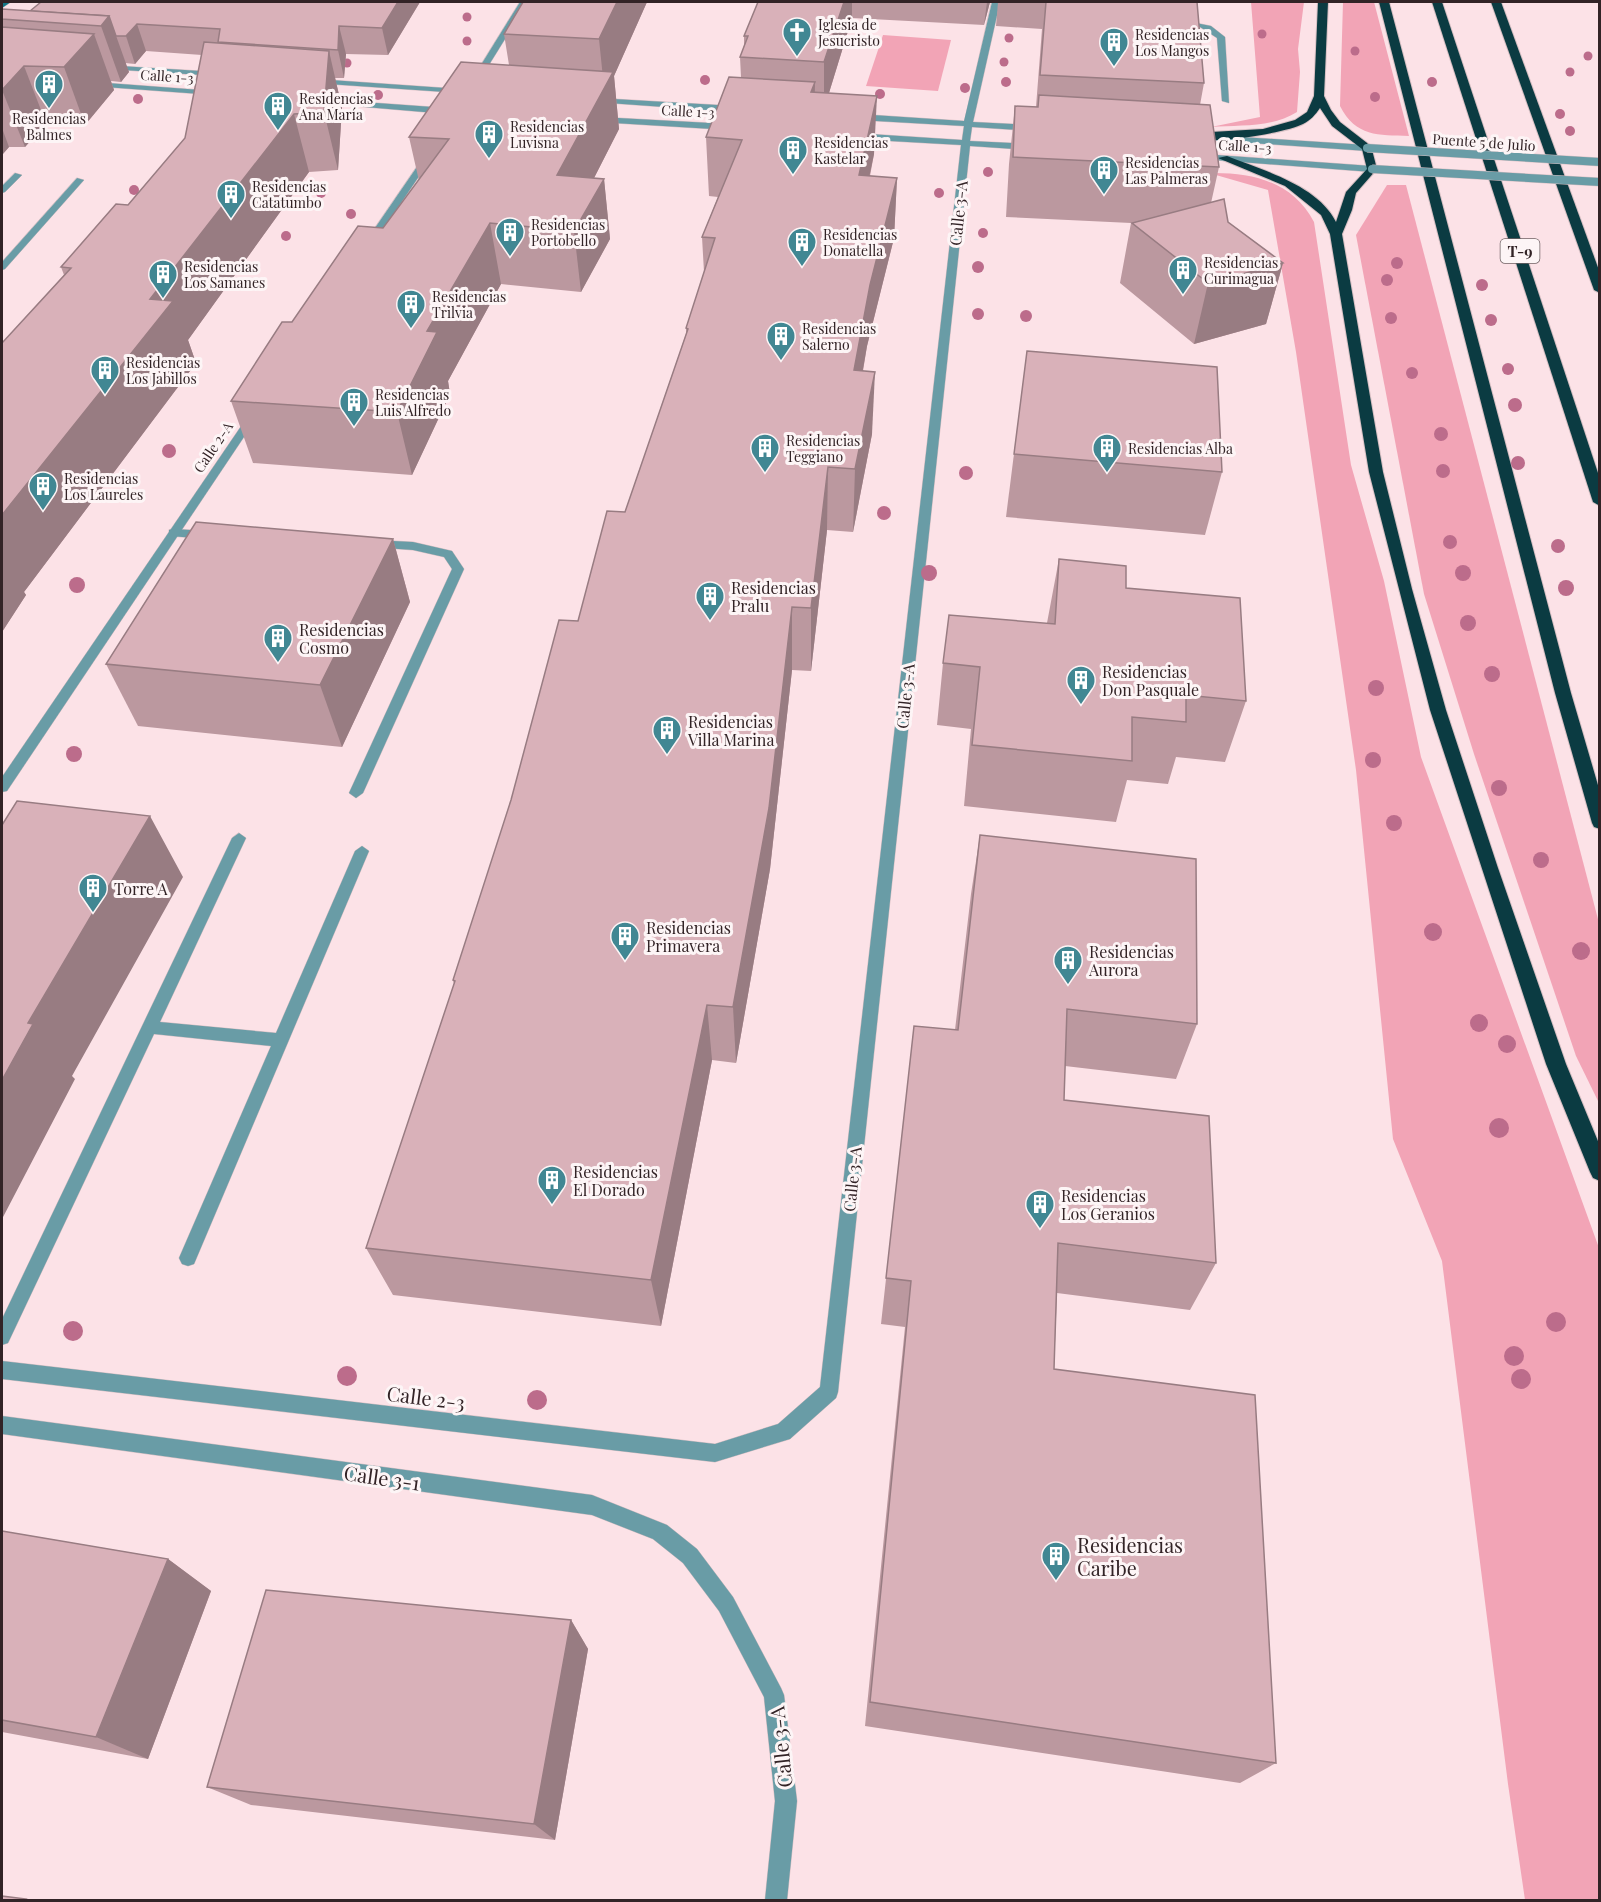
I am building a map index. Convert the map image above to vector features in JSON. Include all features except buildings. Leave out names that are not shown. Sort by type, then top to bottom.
[{"type":"highway","points":[[1194,136],[1266,132],[1294,125],[1307,118],[1318,105],[1320,18],[1323,2]]},
{"type":"highway","points":[[1384,2],[1563,693],[1599,823]]},
{"type":"highway","name":"T-9","points":[[1437,2],[1501,193],[1599,502]]},
{"type":"highway","points":[[1497,2],[1599,290]]},
{"type":"highway","points":[[1319,95],[1326,111],[1336,124],[1367,148],[1372,169],[1351,192],[1347,210],[1336,234]]},
{"type":"highway","points":[[1218,158],[1289,184],[1326,213],[1336,234],[1376,472],[1438,710],[1556,1064],[1599,1172]]},
{"type":"main road","points":[[2,6],[7,2]]},
{"type":"street","points":[[309,100],[457,111],[524,2]]},
{"type":"street","points":[[996,4],[1007,8]]},
{"type":"street","name":"Calle 3-A","points":[[829,1392],[968,124],[996,4]]},
{"type":"street","points":[[1171,21],[1215,29],[1221,37],[1226,101]]},
{"type":"street","name":"Calle 1-3","points":[[94,66],[223,75]]},
{"type":"street","points":[[305,81],[468,92]]},
{"type":"street","name":"Calle 1-3","points":[[88,83],[229,94]]},
{"type":"street","name":"Calle 1-3","points":[[587,100],[742,110]]},
{"type":"street","points":[[849,116],[1039,128]]},
{"type":"street","name":"Calle 1-3","points":[[588,119],[743,128]]},
{"type":"street","points":[[848,135],[1036,147]]},
{"type":"street","name":"Calle 1-3","points":[[1182,136],[1367,148]]},
{"type":"street","points":[[361,257],[434,148]]},
{"type":"street","name":"Puente 5 de Julio","points":[[1367,148],[1599,162]]},
{"type":"street","name":"Calle 1-3","points":[[1218,158],[1372,169]]},
{"type":"street","name":"Puente 5 de Julio","points":[[1372,169],[1599,182]]},
{"type":"street","points":[[2,174],[18,175],[2,190]]},
{"type":"street","points":[[2,267],[80,180]]},
{"type":"street","name":"Calle 2-A","points":[[2,787],[260,405]]},
{"type":"street","points":[[173,533],[221,536]]},
{"type":"street","points":[[356,793],[458,570],[447,554],[413,546],[365,544]]},
{"type":"street","points":[[2,1337],[239,838]]},
{"type":"street","points":[[188,1258],[362,851]]},
{"type":"street","points":[[149,1027],[280,1040]]},
{"type":"street","name":"Calle 2-3","points":[[2,1370],[715,1453],[783,1432],[829,1392]]},
{"type":"street","name":"Calle 3-1","points":[[2,1425],[592,1505],[660,1533],[690,1556],[726,1604]]},
{"type":"street","name":"Calle 3-A","points":[[726,1604],[774,1695],[786,1801],[776,1900]]},
{"type":"shaded area","points":[[1251,2],[1304,2],[1298,49],[1300,72],[1297,112],[1266,123],[1211,127],[1260,117]]},
{"type":"shaded area","points":[[1343,2],[1374,2],[1409,136],[1378,134],[1361,129],[1353,124],[1340,106]]},
{"type":"shaded area","points":[[883,35],[951,40],[938,91],[866,86]]},
{"type":"shaded area","points":[[1209,173],[1241,175],[1270,182],[1295,197],[1314,222],[1351,465],[1384,581],[1421,757],[1599,1248],[1599,1900],[1525,1900],[1508,1784],[1442,1261],[1393,1139],[1356,770],[1296,352],[1268,190]]},
{"type":"shaded area","points":[[1387,185],[1406,185],[1599,923],[1599,1103],[1576,1056],[1474,754],[1424,594],[1356,235]]},
{"type":"place","name":"Iglesia de Jesucristo","points":[[797,58]]},
{"type":"place","name":"Residencias Los Mangos","points":[[1114,68]]},
{"type":"place","name":"Residencias Balmes","points":[[49,110]]},
{"type":"place","name":"Residencias Ana María","points":[[278,132]]},
{"type":"place","name":"Residencias Luvisna","points":[[489,160]]},
{"type":"place","name":"Residencias Kastelar","points":[[793,176]]},
{"type":"place","name":"Residencias Las Palmeras","points":[[1104,196]]},
{"type":"place","name":"Residencias Catatumbo","points":[[231,220]]},
{"type":"place","name":"Residencias Portobello","points":[[510,258]]},
{"type":"place","name":"Residencias Donatella","points":[[802,268]]},
{"type":"place","name":"Residencias Curimagua","points":[[1183,296]]},
{"type":"place","name":"Residencias Los Samanes","points":[[163,300]]},
{"type":"place","name":"Residencias Trilvia","points":[[411,330]]},
{"type":"place","name":"Residencias Salerno","points":[[781,362]]},
{"type":"place","name":"Residencias Los Jabillos","points":[[105,396]]},
{"type":"place","name":"Residencias Luis Alfredo","points":[[354,428]]},
{"type":"place","name":"Residencias Teggiano","points":[[765,474]]},
{"type":"place","name":"Residencias Alba","points":[[1107,474]]},
{"type":"place","name":"Residencias Los Laureles","points":[[43,512]]},
{"type":"place","name":"Residencias Pralu","points":[[710,622]]},
{"type":"place","name":"Residencias Cosmo","points":[[278,664]]},
{"type":"place","name":"Residencias Don Pasquale","points":[[1081,706]]},
{"type":"place","name":"Residencias Villa Marina","points":[[667,756]]},
{"type":"place","name":"Torre A","points":[[93,914]]},
{"type":"place","name":"Residencias Primavera","points":[[625,962]]},
{"type":"place","name":"Residencias Aurora","points":[[1068,986]]},
{"type":"place","name":"Residencias El Dorado","points":[[552,1206]]},
{"type":"place","name":"Residencias Los Geranios","points":[[1040,1230]]},
{"type":"place","name":"Residencias Caribe","points":[[1056,1582]]}]
